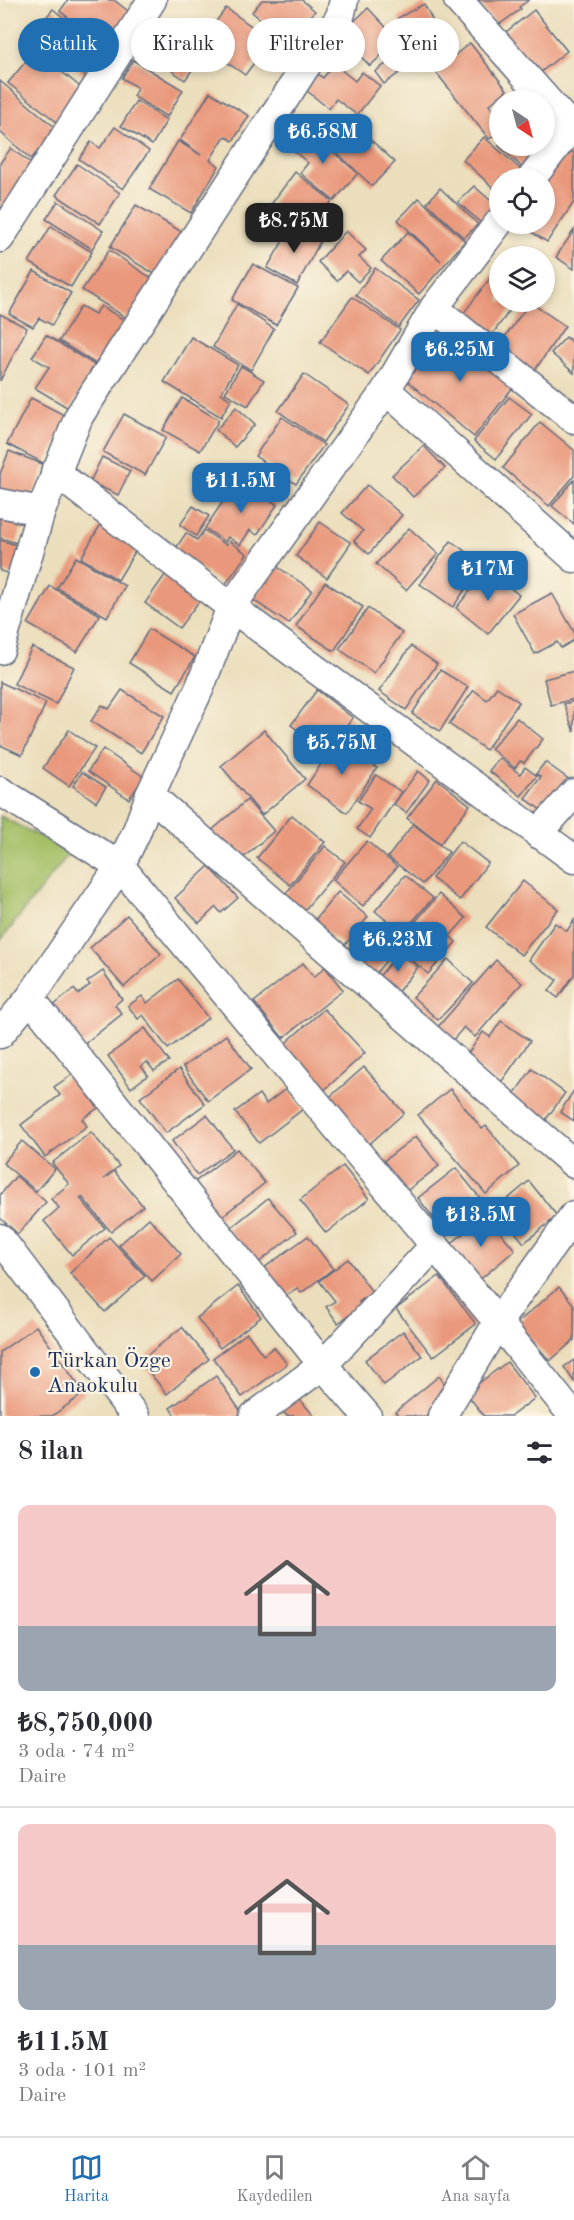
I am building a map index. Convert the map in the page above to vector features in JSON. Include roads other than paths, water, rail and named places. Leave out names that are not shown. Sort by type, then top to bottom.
[{"type":"street","points":[[0,238],[152,0]]},
{"type":"street","points":[[0,650],[41,510],[79,416],[340,17],[344,0]]},
{"type":"street","points":[[458,0],[573,128]]},
{"type":"street","points":[[540,168],[573,128],[574,98]]},
{"type":"street","points":[[0,1034],[30,998],[120,866],[200,687],[231,607],[386,390],[434,308],[490,234]]},
{"type":"street","points":[[434,308],[574,419]]},
{"type":"street","points":[[386,390],[574,558]]},
{"type":"street","points":[[56,472],[231,607],[574,859]]},
{"type":"street","points":[[0,503],[41,510]]},
{"type":"street","points":[[0,791],[120,866],[498,1322],[573,1416]]},
{"type":"street","points":[[538,834],[574,793]]},
{"type":"street","points":[[150,795],[574,1164]]},
{"type":"street","points":[[30,998],[323,1365],[367,1416]]},
{"type":"street","points":[[442,1416],[498,1322],[574,1215]]},
{"type":"street","points":[[0,1238],[135,1416]]},
{"type":"street","points":[[254,1416],[323,1365],[434,1246]]},
{"type":"place","name":"Türkan Özge Anaokulu","points":[[35,1372]]}]
